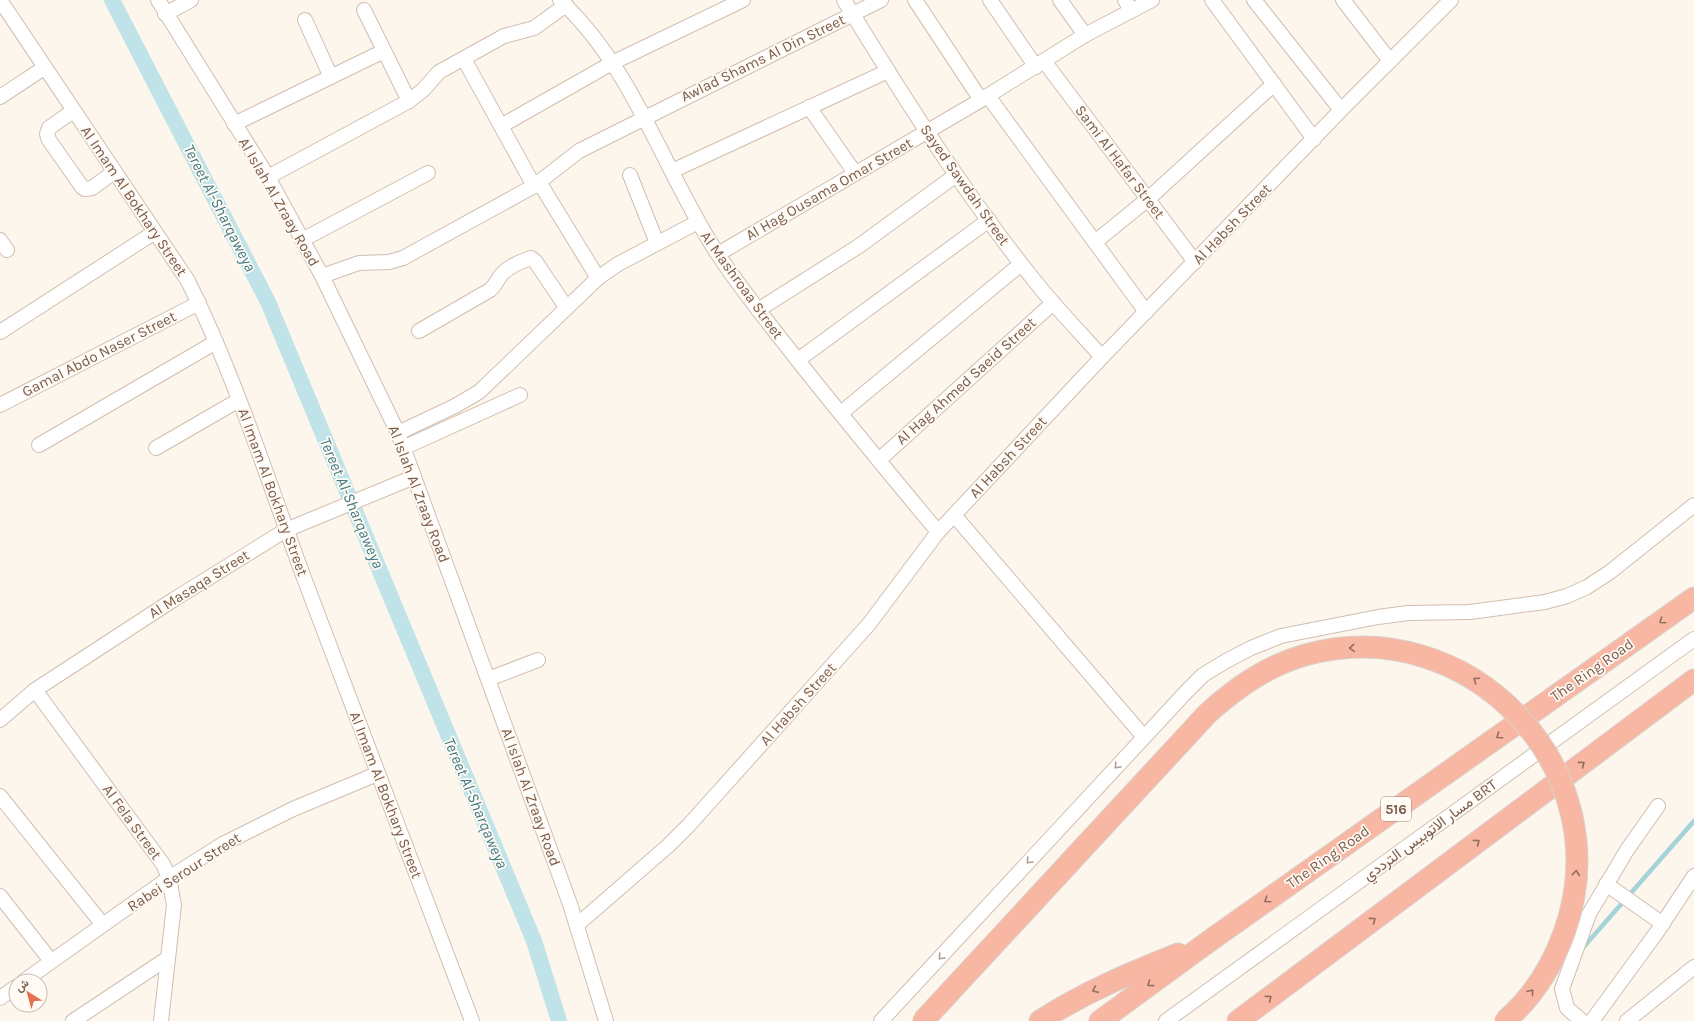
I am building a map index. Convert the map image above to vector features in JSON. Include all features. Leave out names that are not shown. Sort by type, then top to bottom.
[{"type":"highway","name":"The Ring Road","points":[[1100,1021],[1208,942],[1694,598]]},
{"type":"highway","points":[[923,1021],[1208,713],[1229,694],[1253,678],[1278,665],[1305,655],[1333,649],[1362,647],[1390,649],[1418,654],[1470,676],[1494,692],[1515,711],[1534,732],[1549,756],[1562,782],[1570,809],[1575,837],[1577,865],[1574,894],[1568,922],[1558,948],[1545,974],[1528,997],[1505,1021]]},
{"type":"highway","points":[[1238,1021],[1694,680]]},
{"type":"highway","points":[[1040,1021],[1084,995],[1124,976],[1208,942]]},
{"type":"street","name":"Al Islah Al Zraay Road","points":[[158,0],[165,14],[268,178],[322,276],[398,433],[577,925],[606,1021]]},
{"type":"street","points":[[165,14],[191,0]]},
{"type":"street","points":[[501,126],[612,63],[743,0]]},
{"type":"street","name":"Sayed Sawdah Street","points":[[844,0],[926,132],[956,175],[1021,264],[1053,303],[1102,356]]},
{"type":"street","name":"Awlad Shams Al Din Street","points":[[322,276],[360,263],[389,262],[403,258],[537,184],[578,151],[881,0]]},
{"type":"street","points":[[916,0],[985,98],[1095,242],[1146,312]]},
{"type":"street","name":"Sami Al Hafar Street","points":[[990,0],[1148,199],[1195,262]]},
{"type":"street","points":[[1060,0],[1085,35]]},
{"type":"street","name":"Al Hag Ousama Omar Street","points":[[718,254],[985,98],[1085,35],[1128,5],[1152,0]]},
{"type":"street","points":[[1212,0],[1314,139]]},
{"type":"street","points":[[1254,0],[1341,110]]},
{"type":"street","points":[[1343,0],[1390,62]]},
{"type":"street","name":"Al Imam Al Bokhary Street","points":[[0,2],[188,281],[199,303],[239,400],[377,774],[420,882],[472,1021]]},
{"type":"street","name":"Al Habsh Street","points":[[577,925],[669,845],[689,825],[869,624],[938,532],[1102,356],[1195,262],[1341,110],[1390,62],[1444,2]]},
{"type":"street","points":[[268,178],[409,101],[423,90],[439,72],[504,36],[534,28],[563,3]]},
{"type":"street","name":"Al Mashroaa Street","points":[[563,3],[590,32],[612,63],[645,117],[698,222],[718,254],[758,310],[938,532]]},
{"type":"street","points":[[364,10],[409,101]]},
{"type":"street","points":[[305,20],[331,77]]},
{"type":"street","points":[[234,124],[384,51]]},
{"type":"street","points":[[464,59],[501,126],[598,278]]},
{"type":"street","points":[[0,98],[44,68]]},
{"type":"street","points":[[672,171],[888,71]]},
{"type":"street","points":[[1095,242],[1148,199],[1274,84]]},
{"type":"street","points":[[809,107],[855,173]]},
{"type":"street","points":[[73,111],[47,131],[49,140],[82,187],[85,189],[92,188],[114,172]]},
{"type":"street","points":[[302,240],[428,173]]},
{"type":"street","points":[[630,175],[657,243]]},
{"type":"street","points":[[758,310],[854,250],[956,175]]},
{"type":"street","points":[[798,360],[989,220]]},
{"type":"street","points":[[398,433],[455,406],[479,392],[598,278],[618,264],[698,222]]},
{"type":"street","points":[[0,332],[155,232]]},
{"type":"street","points":[[419,331],[490,290],[497,284],[500,275],[531,258],[535,261],[566,307]]},
{"type":"street","points":[[841,414],[1021,264]]},
{"type":"street","name":"Gamal Abdo Naser Street","points":[[0,405],[199,303]]},
{"type":"street","name":"Al Hag Ahmed Saeid Street","points":[[879,460],[1053,303]]},
{"type":"street","points":[[39,445],[216,342]]},
{"type":"street","points":[[403,448],[520,395]]},
{"type":"street","points":[[156,448],[239,400]]},
{"type":"street","name":"Al Masaqa Street","points":[[0,720],[35,690],[173,600],[286,530],[414,477]]},
{"type":"street","points":[[881,1021],[1187,690],[1203,675],[1250,648],[1281,636],[1378,617],[1416,613],[1470,612],[1545,602],[1567,596],[1588,587],[1610,572],[1694,505]]},
{"type":"street","points":[[954,515],[1144,737]]},
{"type":"street","name":"مسار الاتوبيس الترددي BRT","points":[[1166,1021],[1694,639]]},
{"type":"street","points":[[488,679],[538,660]]},
{"type":"street","name":"Al Fela Street","points":[[35,690],[163,864],[169,878],[174,905],[162,1021]]},
{"type":"street","name":"Rabei Serour Street","points":[[35,973],[169,878],[223,844],[293,809],[377,774]]},
{"type":"street","points":[[0,796],[103,925]]},
{"type":"street","points":[[1582,1021],[1567,1008],[1562,989],[1588,914],[1627,850],[1658,806]]},
{"type":"street","points":[[1592,1021],[1663,924],[1694,876]]},
{"type":"street","points":[[1606,884],[1663,924]]},
{"type":"street","points":[[0,896],[51,961]]},
{"type":"street","points":[[73,1021],[168,958]]},
{"type":"street","points":[[1627,1021],[1694,967]]},
{"type":"waterway","name":"Tereet Al-Sharqaweya","points":[[112,0],[268,302],[534,941],[559,1021]]},
{"type":"waterway","points":[[1581,950],[1694,821]]}]
